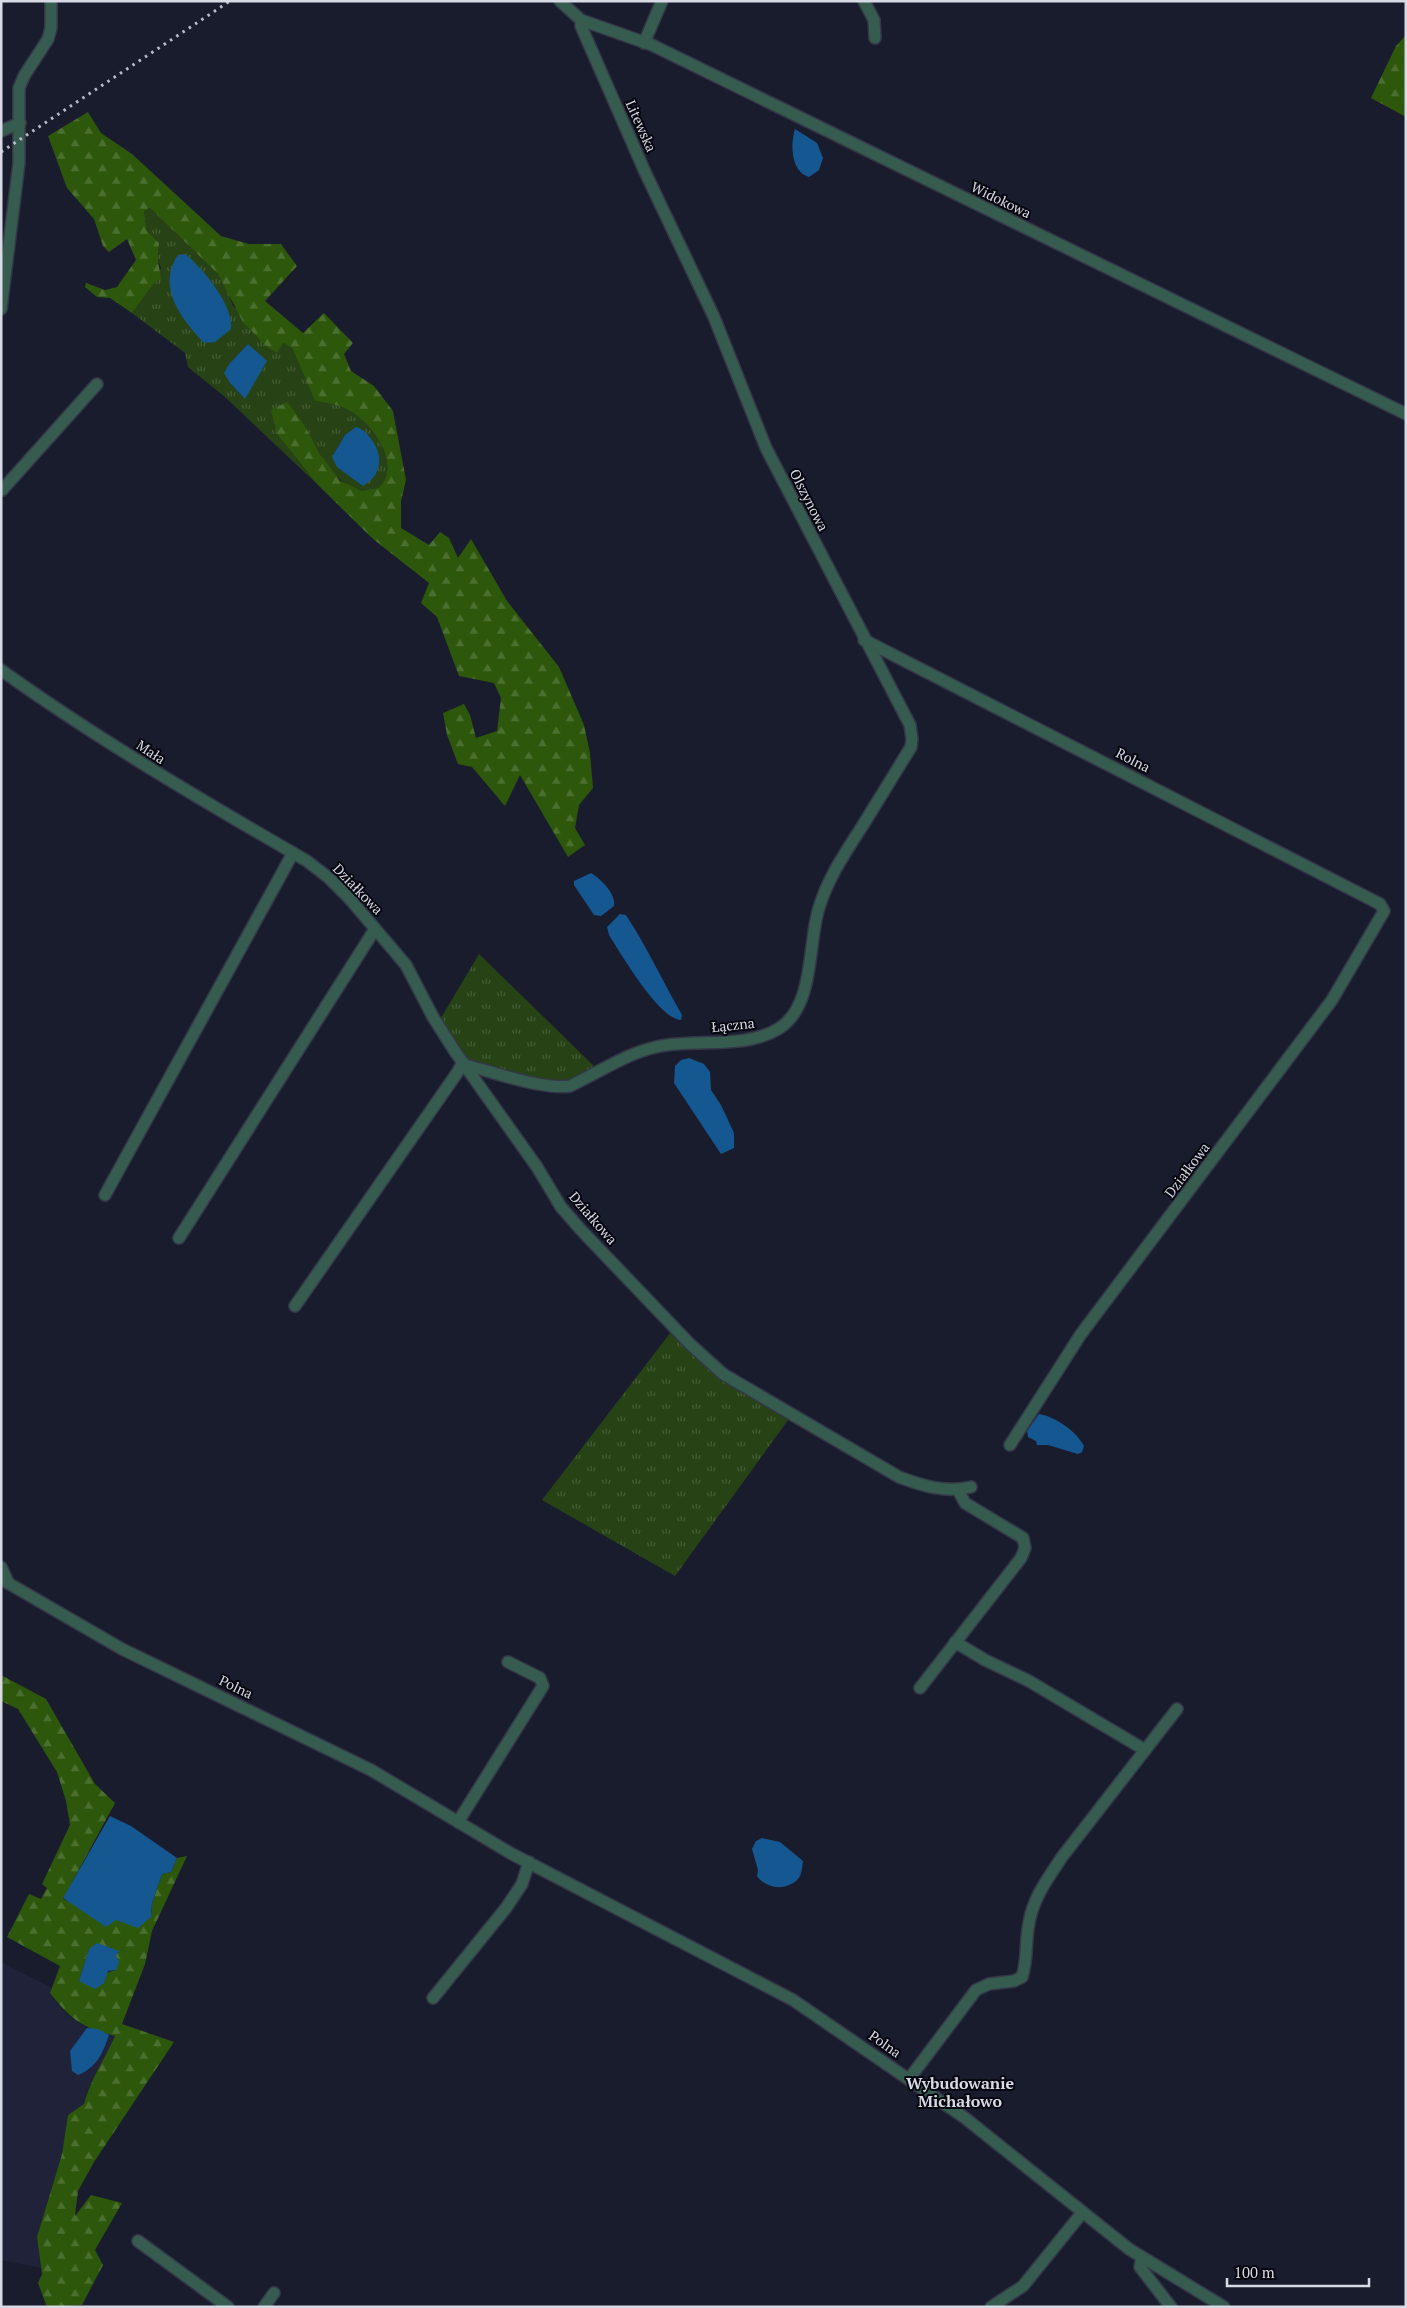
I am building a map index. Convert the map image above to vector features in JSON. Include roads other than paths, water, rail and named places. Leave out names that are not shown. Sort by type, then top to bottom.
[{"type":"street","points":[[1,309],[19,163],[20,88],[24,76],[48,39],[51,1]]},
{"type":"street","name":"Litewska","points":[[560,1],[581,20],[581,26],[645,172],[690,268]]},
{"type":"street","points":[[644,43],[662,1]]},
{"type":"street","points":[[864,1],[874,20],[876,38]]},
{"type":"street","name":"Widokowa","points":[[581,20],[644,43],[1406,414]]},
{"type":"street","points":[[1,131],[20,123]]},
{"type":"street","name":"Olszynowa","points":[[690,268],[714,317],[766,448],[864,640],[910,725],[912,739]]},
{"type":"street","points":[[2,490],[97,384]]},
{"type":"street","name":"Rolna","points":[[864,640],[1380,904],[1384,911]]},
{"type":"street","name":"Mała","points":[[1,670],[50,705],[150,770],[292,852]]},
{"type":"street","name":"Łączna","points":[[464,1064],[560,1087],[570,1086],[654,1047],[683,1042],[713,1043],[762,1037],[779,1029],[793,1016],[804,993],[817,913],[829,880],[906,755],[912,739]]},
{"type":"street","points":[[105,1195],[292,852]]},
{"type":"street","name":"Działkowa","points":[[292,852],[329,878],[406,965],[435,1020],[537,1166],[562,1207],[580,1230],[690,1344],[723,1374],[899,1476],[922,1485],[958,1490],[971,1487]]},
{"type":"street","name":"Działkowa","points":[[1010,1445],[1081,1334],[1332,1000],[1384,911]]},
{"type":"street","points":[[179,1238],[375,928]]},
{"type":"street","points":[[295,1306],[464,1064]]},
{"type":"street","points":[[920,1688],[1021,1558],[1025,1548],[1023,1538],[965,1503],[958,1490]]},
{"type":"street","points":[[1,1567],[5,1580]]},
{"type":"street","name":"Polna","points":[[5,1580],[122,1649],[371,1770],[529,1862],[793,2000],[909,2079],[999,2144],[1082,2213],[1142,2257],[1224,2307]]},
{"type":"street","points":[[955,1642],[984,1660],[1029,1681],[1145,1750]]},
{"type":"street","points":[[458,1822],[543,1686],[540,1678],[508,1662]]},
{"type":"street","points":[[909,2079],[976,1990],[989,1984],[1014,1981],[1022,1977],[1028,1948],[1028,1923],[1036,1898],[1062,1858],[1177,1709]]},
{"type":"street","points":[[433,1998],[506,1908],[522,1884],[529,1862]]},
{"type":"street","points":[[991,2307],[1023,2286],[1082,2213]]},
{"type":"street","points":[[138,2242],[228,2307]]},
{"type":"street","points":[[1142,2257],[1140,2267],[1170,2307]]},
{"type":"street","points":[[264,2307],[274,2293]]},
{"type":"water","points":[[795,129],[817,143],[823,158],[819,170],[809,177],[803,174],[795,164],[792,150]]},
{"type":"water","points":[[185,254],[200,268],[216,288],[228,310],[231,329],[215,342],[204,343],[195,334],[174,302],[170,290],[172,267],[178,255]]},
{"type":"water","points":[[248,344],[267,361],[245,399],[230,383],[224,373],[230,363]]},
{"type":"water","points":[[356,427],[363,430],[371,439],[379,458],[377,471],[369,482],[363,486],[337,467],[332,457],[345,435]]},
{"type":"water","points":[[591,873],[607,887],[614,901],[614,906],[601,916],[594,915],[574,885],[574,881]]},
{"type":"water","points":[[620,914],[626,915],[641,939],[682,1015],[681,1020],[672,1017],[652,998],[631,970],[609,935],[607,927]]},
{"type":"water","points":[[689,1058],[704,1064],[710,1072],[711,1090],[721,1105],[734,1133],[734,1148],[721,1154],[674,1083],[675,1066],[681,1060]]},
{"type":"water","points":[[1039,1414],[1059,1421],[1071,1430],[1084,1446],[1082,1452],[1078,1454],[1048,1445],[1037,1445],[1036,1441],[1028,1437],[1027,1431]]},
{"type":"water","points":[[110,1816],[131,1826],[177,1858],[171,1872],[162,1874],[152,1903],[151,1917],[138,1928],[116,1920],[106,1927],[63,1898]]},
{"type":"water","points":[[762,1838],[780,1842],[803,1861],[801,1874],[792,1884],[781,1887],[770,1886],[757,1876],[758,1870],[752,1849],[756,1841]]},
{"type":"water","points":[[97,1943],[119,1951],[116,1956],[119,1962],[116,1970],[108,1971],[104,1983],[95,1989],[79,1981],[89,1949]]},
{"type":"water","points":[[87,2028],[98,2029],[109,2035],[98,2059],[90,2068],[78,2075],[72,2071],[70,2051]]},
{"type":"railway","points":[[1,152],[230,1]]},
{"type":"district","name":"Wybudowanie Michałowo","points":[[960,2092]]}]
